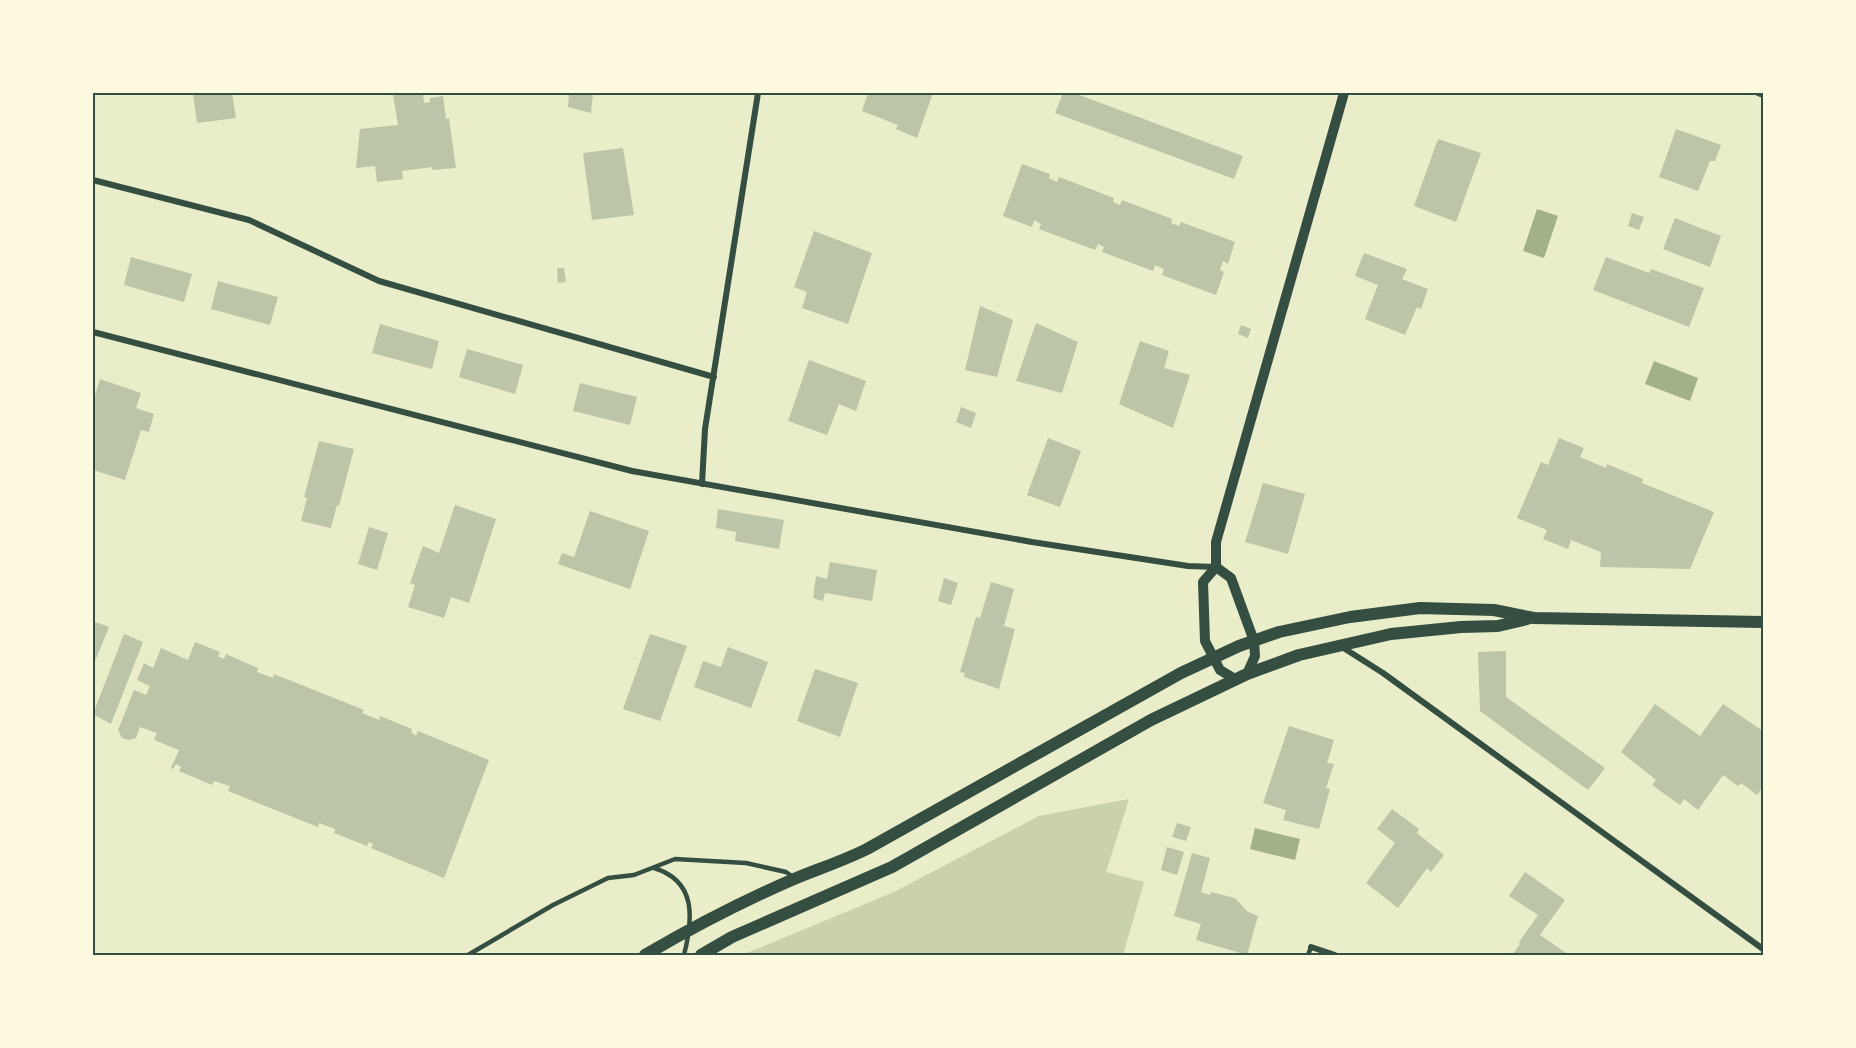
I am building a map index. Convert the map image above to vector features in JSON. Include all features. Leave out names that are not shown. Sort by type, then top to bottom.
[{"type":"main road","points":[[645,955],[690,929],[795,879],[844,861],[867,849],[1212,657],[1279,632],[1361,615],[1420,608],[1494,610],[1534,618],[1763,622]]},
{"type":"main road","points":[[700,955],[742,933],[892,867],[1151,720],[1241,677],[1299,655],[1337,645],[1417,630],[1498,626],[1534,618]]},
{"type":"street","points":[[702,483],[705,429],[758,93]]},
{"type":"street","points":[[93,332],[632,471],[1032,542],[1188,566],[1216,567],[1231,578],[1254,641],[1255,656],[1241,677],[1220,670],[1212,657],[1204,635],[1203,582],[1216,567],[1216,542],[1344,93]]},
{"type":"street","points":[[1758,93],[1763,95]]},
{"type":"street","points":[[93,180],[249,219],[379,281],[714,377]]},
{"type":"street","points":[[1337,645],[1383,673],[1763,949]]},
{"type":"street","points":[[1311,947],[1335,955]]},
{"type":"lane","points":[[468,955],[553,905],[608,878],[634,874],[675,859],[746,863],[786,872],[795,879]]},
{"type":"lane","points":[[654,868],[668,872],[686,893],[691,914],[684,955]]},
{"type":"lane","points":[[1308,955],[1311,947]]},
{"type":"shaded area","points":[[1537,209],[1558,216],[1544,258],[1523,251]]},
{"type":"shaded area","points":[[1654,361],[1698,378],[1690,401],[1645,384]]},
{"type":"shaded area","points":[[1129,799],[1106,872],[1144,882],[1123,955],[742,955],[894,892],[1039,816]]},
{"type":"shaded area","points":[[1255,828],[1300,839],[1295,860],[1250,849]]},
{"type":"building","points":[[193,93],[232,93],[236,118],[197,123]]},
{"type":"building","points":[[423,93],[424,103],[430,102],[430,98],[443,96],[446,119],[449,118],[456,168],[432,170],[432,167],[402,171],[403,179],[377,182],[375,166],[356,168],[360,129],[398,125],[393,94]]},
{"type":"building","points":[[569,93],[593,93],[591,113],[568,107]]},
{"type":"building","points":[[868,93],[933,93],[917,138],[896,129],[898,125],[862,111]]},
{"type":"building","points":[[1063,93],[1074,93],[1243,156],[1234,179],[1055,113]]},
{"type":"building","points":[[1676,129],[1721,145],[1715,161],[1710,161],[1698,191],[1659,177]]},
{"type":"building","points":[[1438,139],[1481,153],[1456,222],[1414,206]]},
{"type":"building","points":[[623,148],[634,215],[592,220],[583,153]]},
{"type":"building","points":[[1022,164],[1050,174],[1049,178],[1057,182],[1059,177],[1114,198],[1113,202],[1120,205],[1122,200],[1172,219],[1171,223],[1179,226],[1181,222],[1235,242],[1228,264],[1223,261],[1220,270],[1224,272],[1216,295],[1162,275],[1164,269],[1155,265],[1153,271],[1102,252],[1104,247],[1098,244],[1095,250],[1039,229],[1041,224],[1034,220],[1032,227],[1003,216]]},
{"type":"building","points":[[1632,213],[1644,217],[1639,230],[1628,226]]},
{"type":"building","points":[[1675,218],[1721,236],[1710,267],[1663,249]]},
{"type":"building","points":[[814,231],[872,253],[848,324],[802,308],[807,292],[794,287]]},
{"type":"building","points":[[1364,253],[1407,269],[1402,279],[1428,289],[1421,309],[1417,307],[1405,335],[1365,319],[1378,285],[1355,276]]},
{"type":"building","points":[[131,257],[192,274],[184,302],[124,285]]},
{"type":"building","points":[[1606,257],[1649,273],[1651,269],[1704,288],[1689,327],[1593,290]]},
{"type":"building","points":[[557,268],[564,268],[566,282],[558,283]]},
{"type":"building","points":[[218,281],[278,297],[270,325],[211,309]]},
{"type":"building","points":[[980,306],[1013,320],[997,377],[965,370]]},
{"type":"building","points":[[1036,323],[1078,342],[1062,393],[1016,381]]},
{"type":"building","points":[[380,324],[439,341],[432,369],[372,353]]},
{"type":"building","points":[[1241,325],[1251,329],[1248,338],[1238,334]]},
{"type":"building","points":[[1140,341],[1169,351],[1164,368],[1190,375],[1173,428],[1119,404]]},
{"type":"building","points":[[467,349],[523,365],[515,394],[459,377]]},
{"type":"building","points":[[809,360],[866,381],[856,411],[839,404],[827,435],[788,421]]},
{"type":"building","points":[[100,379],[141,393],[136,408],[154,414],[149,432],[141,430],[125,480],[93,470],[93,394],[95,395]]},
{"type":"building","points":[[580,383],[637,397],[630,425],[573,411]]},
{"type":"building","points":[[961,407],[976,413],[971,428],[956,422]]},
{"type":"building","points":[[1048,438],[1081,451],[1060,507],[1027,495]]},
{"type":"building","points":[[1559,438],[1584,448],[1580,457],[1606,468],[1607,464],[1643,479],[1642,483],[1714,512],[1690,569],[1600,567],[1601,552],[1571,540],[1568,549],[1543,539],[1547,530],[1517,518],[1541,462],[1548,465]]},
{"type":"building","points":[[319,441],[354,449],[331,528],[301,521],[307,498],[304,497]]},
{"type":"building","points":[[1263,483],[1305,494],[1288,554],[1245,542]]},
{"type":"building","points":[[455,505],[496,519],[469,603],[451,597],[444,618],[408,607],[415,585],[410,583],[423,546],[439,553]]},
{"type":"building","points":[[718,509],[784,520],[779,549],[735,541],[736,532],[716,528]]},
{"type":"building","points":[[590,511],[649,531],[630,589],[558,564],[562,553],[574,557]]},
{"type":"building","points":[[369,527],[388,533],[377,570],[358,564]]},
{"type":"building","points":[[830,562],[877,570],[872,601],[825,593],[823,601],[813,598],[816,576],[827,579]]},
{"type":"building","points":[[944,578],[958,583],[951,605],[938,601]]},
{"type":"building","points":[[991,582],[1014,589],[1004,626],[1015,629],[999,689],[964,677],[965,673],[960,672],[976,617],[980,618]]},
{"type":"building","points":[[93,621],[109,627],[93,666]]},
{"type":"building","points":[[124,634],[143,642],[111,724],[93,714]]},
{"type":"building","points":[[650,634],[687,646],[660,721],[623,709]]},
{"type":"building","points":[[195,642],[220,652],[218,656],[224,659],[226,654],[258,668],[257,672],[273,678],[274,674],[364,710],[362,713],[379,720],[380,716],[412,729],[411,732],[416,736],[418,731],[489,760],[444,878],[371,848],[373,844],[369,842],[367,846],[334,833],[335,829],[319,823],[318,827],[228,791],[230,786],[214,781],[212,785],[179,771],[181,767],[176,764],[173,769],[171,768],[179,750],[154,740],[157,733],[140,727],[136,738],[129,740],[122,738],[118,730],[134,690],[146,695],[150,686],[137,680],[144,663],[153,668],[161,648],[188,660]]},
{"type":"building","points":[[728,647],[768,662],[751,708],[694,687],[703,661],[721,667]]},
{"type":"building","points":[[1506,651],[1506,697],[1605,768],[1588,790],[1480,711],[1478,652]]},
{"type":"building","points":[[815,669],[858,683],[840,737],[797,721]]},
{"type":"building","points":[[1655,704],[1700,736],[1723,704],[1763,731],[1763,786],[1757,795],[1741,783],[1738,786],[1723,775],[1698,810],[1684,799],[1680,805],[1652,785],[1656,780],[1621,752]]},
{"type":"building","points":[[1289,726],[1334,740],[1327,763],[1334,764],[1326,788],[1330,789],[1319,829],[1283,820],[1286,810],[1263,803]]},
{"type":"building","points":[[1392,809],[1419,829],[1417,833],[1444,855],[1431,872],[1427,868],[1398,908],[1366,883],[1395,843],[1377,829]]},
{"type":"building","points":[[1177,823],[1191,827],[1186,841],[1172,837]]},
{"type":"building","points":[[1167,847],[1184,852],[1177,875],[1161,870]]},
{"type":"building","points":[[1192,853],[1210,858],[1201,892],[1235,898],[1248,912],[1258,916],[1247,955],[1196,940],[1201,924],[1174,916]]},
{"type":"building","points":[[1525,872],[1565,900],[1540,935],[1569,955],[1512,955],[1538,915],[1509,896]]}]
